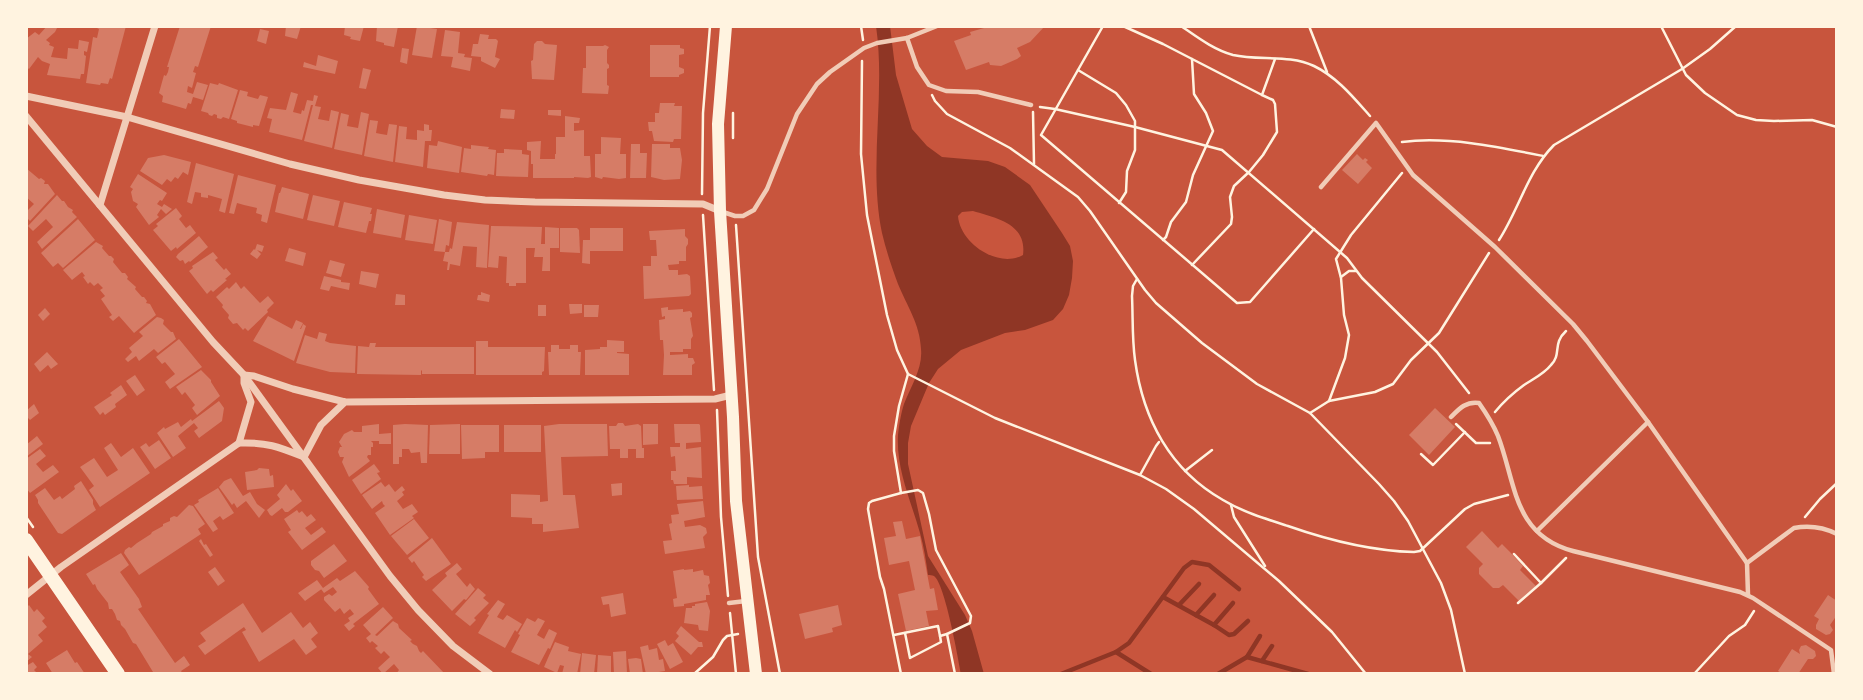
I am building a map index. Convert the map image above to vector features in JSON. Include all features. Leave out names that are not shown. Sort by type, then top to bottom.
[{"type":"main road","points":[[726,26],[718,124],[720,211],[736,501],[756,674]]},
{"type":"main road","points":[[26,540],[118,674]]},
{"type":"street","points":[[100,205],[155,26]]},
{"type":"street","points":[[26,96],[127,117],[290,164],[444,195],[535,202],[703,204],[720,211]]},
{"type":"street","points":[[26,116],[213,342],[244,374],[390,576],[418,610],[453,646],[491,674]]},
{"type":"street","points":[[244,374],[293,390],[345,402],[715,399],[731,394]]},
{"type":"street","points":[[239,443],[250,402],[244,374]]},
{"type":"street","points":[[304,457],[321,425],[345,402]]},
{"type":"street","points":[[26,595],[50,575],[239,443],[274,445],[304,457]]},
{"type":"lane","points":[[720,211],[743,216],[754,210],[772,177],[797,114],[817,84],[830,72],[864,48],[907,38],[937,26]]},
{"type":"lane","points":[[907,38],[917,67],[929,85],[946,91],[978,92],[1031,105]]},
{"type":"lane","points":[[1321,187],[1376,123],[1406,168],[1495,247],[1573,324],[1601,357],[1748,563],[1748,595]]},
{"type":"lane","points":[[1451,417],[1461,407],[1469,403],[1479,403],[1501,443],[1521,511],[1537,531],[1553,544],[1748,595],[1834,649],[1834,674]]},
{"type":"lane","points":[[1537,531],[1648,422]]},
{"type":"lane","points":[[1748,563],[1787,532],[1802,526],[1818,527],[1837,534]]},
{"type":"lane","points":[[729,603],[747,601]]},
{"type":"path","points":[[710,26],[703,113],[703,204],[721,517],[736,674]]},
{"type":"path","points":[[1103,26],[1041,135],[1237,303],[1250,302],[1314,229]]},
{"type":"path","points":[[1123,26],[1273,100],[1275,104],[1278,127],[1263,155],[1231,192],[1231,224],[1192,265]]},
{"type":"path","points":[[1181,26],[1228,53],[1311,64],[1348,91],[1376,123]]},
{"type":"path","points":[[1309,26],[1328,74]]},
{"type":"path","points":[[1661,26],[1682,69],[1705,93],[1737,115],[1756,120],[1812,120],[1837,127]]},
{"type":"path","points":[[1311,414],[1329,401],[1375,392],[1398,379],[1411,360],[1439,333],[1485,258],[1495,247],[1543,156],[1561,140],[1682,69],[1736,26]]},
{"type":"path","points":[[864,48],[861,74],[861,154],[867,215],[887,315],[897,350],[908,374],[995,418],[1140,475],[1182,499],[1267,569],[1309,608],[1366,674]]},
{"type":"path","points":[[1163,240],[1171,222],[1186,202],[1193,175],[1213,131],[1194,94],[1192,59]]},
{"type":"path","points":[[1262,95],[1275,59]]},
{"type":"path","points":[[1078,70],[1121,98],[1135,121],[1135,150],[1127,171],[1126,192],[1119,203]]},
{"type":"path","points":[[929,85],[942,110],[1010,148],[1078,197],[1156,303],[1257,384],[1311,414],[1394,501],[1408,521],[1441,583],[1451,610],[1465,674]]},
{"type":"path","points":[[1034,164],[1034,106],[1135,127],[1222,150],[1348,258],[1356,271],[1437,352],[1479,403]]},
{"type":"path","points":[[733,110],[733,146]]},
{"type":"path","points":[[1392,146],[1402,141],[1450,141],[1543,156]]},
{"type":"path","points":[[1329,401],[1345,358],[1349,335],[1343,315],[1336,259],[1351,235],[1406,168]]},
{"type":"path","points":[[735,216],[758,557],[780,674]]},
{"type":"path","points":[[1340,278],[1349,271],[1356,271]]},
{"type":"path","points":[[1137,279],[1132,296],[1134,359],[1145,402],[1160,441],[1185,471],[1231,505],[1294,528],[1356,545],[1408,552],[1420,551],[1465,509],[1481,502],[1515,494]]},
{"type":"path","points":[[1489,418],[1508,397],[1548,369],[1555,360],[1560,337],[1573,324]]},
{"type":"path","points":[[901,493],[894,436],[908,374]]},
{"type":"path","points":[[1451,417],[1476,443],[1501,443]]},
{"type":"path","points":[[1421,453],[1433,465],[1465,432]]},
{"type":"path","points":[[1140,475],[1160,441]]},
{"type":"path","points":[[1185,471],[1212,450]]},
{"type":"path","points":[[1802,526],[1809,511],[1837,483]]},
{"type":"path","points":[[901,674],[868,506],[872,501],[914,491],[921,491],[924,496],[936,550],[971,616],[970,623],[940,636]]},
{"type":"path","points":[[1231,505],[1234,517],[1267,569]]},
{"type":"path","points":[[1518,603],[1573,551]]},
{"type":"path","points":[[1514,554],[1541,583]]},
{"type":"path","points":[[1694,674],[1729,636],[1745,625],[1760,603]]},
{"type":"path","points":[[894,635],[938,626],[941,642],[910,658],[905,633]]},
{"type":"path","points":[[949,634],[954,674]]},
{"type":"path","points":[[694,674],[713,657],[723,640],[732,635]]},
{"type":"shaded area","points":[[876,26],[890,26],[896,75],[912,129],[927,146],[942,157],[988,161],[1005,167],[1030,185],[1070,246],[1073,261],[1069,295],[1063,309],[1053,320],[1025,330],[1005,333],[961,350],[938,369],[929,383],[911,426],[908,464],[928,556],[965,615],[984,674],[961,674],[947,606],[938,582],[934,576],[928,575],[921,538],[899,460],[900,419],[918,370],[921,349],[916,323],[887,252],[878,207],[879,52]],"holes":[[[973,211],[1000,220],[1015,229],[1023,244],[1023,255],[1003,259],[992,256],[973,244],[960,226],[958,216],[962,212]]]},
{"type":"building","points":[[47,26],[58,26],[46,40],[54,47],[51,57],[67,59],[68,48],[78,49],[79,40],[89,42],[87,52],[84,51],[84,74],[81,74],[80,79],[47,75],[50,64],[38,57],[29,69],[26,67],[26,39],[35,32],[39,35]]},
{"type":"building","points":[[93,26],[126,26],[112,79],[110,78],[108,84],[86,83],[93,37],[97,38],[99,29]]},
{"type":"building","points":[[180,26],[211,26],[198,67],[195,66],[193,72],[196,73],[192,88],[188,86],[187,92],[193,94],[197,82],[208,85],[203,100],[193,97],[186,109],[162,102],[163,96],[159,93],[164,75],[168,72],[167,67]]},
{"type":"building","points":[[286,26],[301,26],[297,39],[285,36]]},
{"type":"building","points":[[345,26],[364,26],[360,41],[344,35]]},
{"type":"building","points":[[377,26],[398,26],[394,47],[376,41]]},
{"type":"building","points":[[417,26],[437,29],[432,58],[412,55]]},
{"type":"building","points":[[991,26],[1045,26],[1030,42],[1017,48],[1021,56],[1017,59],[1001,66],[990,65],[989,62],[966,70],[954,41],[971,35],[970,32]]},
{"type":"building","points":[[260,29],[269,31],[266,44],[257,41]]},
{"type":"building","points":[[445,30],[460,32],[458,53],[472,58],[470,71],[451,67],[453,57],[441,56]]},
{"type":"building","points":[[480,34],[489,35],[488,39],[498,41],[495,57],[500,59],[495,68],[481,61],[481,57],[471,56],[473,44],[478,44]]},
{"type":"building","points":[[537,41],[557,45],[554,80],[532,79],[531,61]]},
{"type":"building","points":[[650,45],[680,45],[684,54],[679,55],[679,67],[684,69],[684,73],[679,77],[650,77]]},
{"type":"building","points":[[586,46],[609,47],[608,94],[582,93]]},
{"type":"building","points":[[402,48],[409,49],[407,64],[400,62]]},
{"type":"building","points":[[318,55],[338,61],[335,74],[303,67],[304,62],[316,66]]},
{"type":"building","points":[[363,68],[371,70],[366,89],[359,88]]},
{"type":"building","points":[[210,83],[219,83],[238,90],[229,119],[217,118],[217,115],[212,116],[201,111]]},
{"type":"building","points":[[240,90],[248,92],[247,96],[258,99],[260,95],[268,97],[259,126],[237,123],[231,119]]},
{"type":"building","points":[[291,92],[298,94],[293,112],[301,114],[307,100],[313,101],[314,95],[318,96],[315,106],[321,107],[318,119],[329,121],[331,110],[339,112],[332,148],[304,141],[313,105],[302,140],[269,132],[272,119],[267,118],[270,108],[286,110]]},
{"type":"building","points":[[660,103],[682,106],[681,139],[674,139],[673,142],[654,141],[648,122],[655,122],[655,113],[659,113]]},
{"type":"building","points":[[501,109],[515,110],[514,119],[500,118]]},
{"type":"building","points":[[548,110],[561,110],[561,116],[548,115]]},
{"type":"building","points":[[361,112],[369,114],[362,155],[334,149],[341,113],[349,115],[347,126],[358,128]]},
{"type":"building","points":[[565,116],[580,118],[579,123],[574,123],[574,131],[584,130],[584,156],[590,156],[591,177],[533,178],[531,151],[527,150],[527,142],[541,141],[540,159],[555,159],[556,137],[565,137]]},
{"type":"building","points":[[370,120],[378,121],[376,133],[381,134],[387,135],[389,124],[397,125],[393,162],[364,156]]},
{"type":"building","points":[[424,124],[429,125],[429,130],[432,130],[431,141],[425,141],[423,167],[395,162],[399,126],[407,127],[406,139],[417,140],[417,130],[424,131]]},
{"type":"building","points":[[601,137],[621,138],[620,154],[626,154],[626,178],[595,177],[595,154],[601,154]]},
{"type":"building","points":[[438,141],[462,147],[459,173],[427,168],[429,145],[437,146]]},
{"type":"building","points":[[631,144],[640,144],[640,153],[647,153],[646,178],[630,178]]},
{"type":"building","points":[[652,144],[670,144],[670,148],[680,148],[680,179],[651,177]]},
{"type":"building","points":[[471,145],[496,150],[494,175],[461,172],[464,148],[471,149]]},
{"type":"building","points":[[504,149],[522,150],[522,154],[529,155],[528,177],[496,176],[497,153],[504,153]]},
{"type":"building","points":[[1357,154],[1363,160],[1368,160],[1366,162],[1372,168],[1358,184],[1342,170]]},
{"type":"building","points":[[164,155],[191,162],[188,175],[183,172],[178,179],[175,177],[171,182],[167,179],[162,185],[140,171],[148,158]]},
{"type":"building","points":[[196,163],[234,174],[225,213],[219,211],[222,199],[208,195],[208,198],[201,197],[201,193],[195,192],[192,204],[187,202]]},
{"type":"building","points":[[26,168],[45,181],[44,184],[48,184],[55,194],[30,221],[26,212],[34,204],[26,197]]},
{"type":"building","points":[[138,174],[167,193],[157,204],[162,207],[164,204],[172,209],[166,214],[161,209],[157,215],[159,217],[149,225],[136,207],[138,204],[133,201],[131,192],[133,189],[130,187]]},
{"type":"building","points":[[238,175],[276,185],[267,223],[261,221],[262,215],[256,213],[257,208],[237,203],[234,214],[229,213]]},
{"type":"building","points":[[282,187],[309,194],[303,219],[275,212]]},
{"type":"building","points":[[57,195],[77,217],[42,249],[37,242],[53,227],[46,219],[33,231],[28,226]]},
{"type":"building","points":[[313,195],[340,201],[334,226],[307,220]]},
{"type":"building","points":[[344,202],[372,208],[366,233],[338,227]]},
{"type":"building","points":[[176,208],[182,216],[179,219],[186,228],[190,225],[196,233],[171,251],[153,230],[158,226],[156,224]]},
{"type":"building","points":[[377,209],[405,215],[401,238],[373,233]]},
{"type":"building","points":[[409,215],[437,220],[433,244],[405,240]]},
{"type":"building","points":[[78,219],[95,240],[63,268],[58,263],[53,267],[41,253]]},
{"type":"building","points":[[439,219],[452,222],[449,246],[446,245],[445,252],[434,251]]},
{"type":"building","points":[[457,222],[489,225],[487,268],[476,267],[477,247],[463,246],[460,266],[450,264],[447,270],[448,262],[443,261],[445,252],[452,249]]},
{"type":"building","points":[[491,226],[542,227],[541,244],[545,244],[545,227],[559,228],[559,248],[550,248],[550,271],[542,271],[543,257],[534,257],[535,248],[526,248],[526,283],[509,286],[509,283],[506,283],[507,257],[499,256],[498,268],[488,267]]},
{"type":"building","points":[[560,228],[579,230],[580,253],[560,252]]},
{"type":"building","points":[[590,228],[623,228],[623,251],[590,251],[590,264],[582,263],[583,240],[590,240]]},
{"type":"building","points":[[685,229],[688,239],[686,261],[668,265],[669,270],[678,270],[678,275],[690,276],[691,294],[644,299],[643,266],[651,266],[651,256],[657,256],[656,240],[650,240],[649,231]]},
{"type":"building","points":[[199,236],[208,247],[190,262],[185,264],[183,260],[180,261],[176,257],[178,254]]},
{"type":"building","points":[[96,242],[114,259],[113,262],[125,273],[156,315],[134,333],[119,316],[113,321],[109,317],[112,315],[101,299],[105,296],[98,283],[94,286],[90,282],[88,284],[82,272],[72,280],[63,270]]},
{"type":"building","points":[[257,244],[264,246],[262,252],[257,250],[261,254],[257,259],[250,254]]},
{"type":"building","points":[[289,248],[306,253],[303,266],[285,261]]},
{"type":"building","points":[[213,252],[218,258],[215,260],[231,274],[213,292],[211,290],[207,294],[189,271]]},
{"type":"building","points":[[330,260],[345,264],[341,277],[326,273]]},
{"type":"building","points":[[361,271],[379,274],[376,288],[359,284]]},
{"type":"building","points":[[324,276],[350,283],[349,290],[331,286],[329,291],[320,289]]},
{"type":"building","points":[[236,282],[241,289],[244,286],[260,303],[268,296],[274,303],[248,331],[245,328],[243,330],[237,323],[233,324],[216,297]]},
{"type":"building","points":[[481,292],[490,295],[489,302],[477,300]]},
{"type":"building","points":[[396,294],[405,295],[405,305],[395,305]]},
{"type":"building","points":[[569,304],[582,304],[582,313],[570,314]]},
{"type":"building","points":[[538,305],[546,305],[546,316],[538,316]]},
{"type":"building","points":[[584,305],[599,305],[598,317],[584,317]]},
{"type":"building","points":[[668,307],[668,310],[683,309],[683,312],[692,313],[691,349],[670,352],[670,355],[688,354],[688,358],[693,358],[695,363],[692,365],[692,375],[663,375],[663,340],[660,340],[659,320],[665,319],[665,316],[662,317],[661,308]]},
{"type":"building","points":[[45,308],[50,314],[43,321],[38,315]]},
{"type":"building","points":[[268,316],[292,329],[296,320],[303,323],[300,329],[303,324],[306,326],[294,361],[253,341]]},
{"type":"building","points":[[157,317],[164,320],[163,324],[173,332],[176,339],[158,353],[154,349],[139,361],[136,356],[128,362],[125,359],[132,352],[129,348],[143,336],[139,332]]},
{"type":"building","points":[[319,332],[327,334],[325,341],[330,343],[356,346],[355,373],[330,372],[296,363],[305,335],[317,339]]},
{"type":"building","points":[[179,339],[202,367],[170,389],[165,382],[175,374],[165,362],[162,364],[156,357]]},
{"type":"building","points":[[607,340],[624,341],[624,352],[617,353],[629,354],[629,375],[585,375],[585,350],[607,347]]},
{"type":"building","points":[[476,341],[488,341],[488,347],[545,347],[544,371],[542,375],[476,375]]},
{"type":"building","points":[[370,343],[376,343],[375,347],[474,347],[474,374],[422,374],[422,370],[421,375],[357,374],[358,346],[369,347]]},
{"type":"building","points":[[551,345],[559,345],[559,349],[570,349],[570,345],[578,345],[578,352],[581,352],[580,375],[549,375],[548,352],[551,352]]},
{"type":"building","points":[[47,352],[58,364],[51,369],[48,365],[40,372],[34,364]]},
{"type":"building","points":[[201,370],[211,380],[220,396],[197,415],[192,408],[195,405],[185,392],[182,395],[176,387]]},
{"type":"building","points":[[135,375],[145,390],[137,396],[126,381]]},
{"type":"building","points":[[121,385],[127,395],[115,404],[116,407],[105,415],[103,412],[100,415],[94,407]]},
{"type":"building","points":[[219,401],[224,408],[222,421],[199,438],[194,431],[198,428],[194,423],[178,436],[186,448],[173,457],[157,433],[178,422],[181,427]]},
{"type":"building","points":[[34,404],[39,413],[30,420],[26,411]]},
{"type":"building","points":[[1435,408],[1455,427],[1429,455],[1409,435]]},
{"type":"building","points":[[618,423],[641,426],[644,458],[636,458],[636,449],[628,449],[628,458],[620,458],[620,449],[610,449],[609,426],[616,426]]},
{"type":"building","points":[[379,424],[379,434],[391,433],[391,444],[371,441],[371,455],[367,457],[370,461],[349,477],[342,462],[344,457],[340,457],[338,452],[342,447],[339,442],[344,434],[352,430],[362,432],[362,426]]},
{"type":"building","points":[[460,424],[460,454],[429,454],[430,425]]},
{"type":"building","points":[[607,424],[608,456],[561,457],[563,495],[575,495],[579,528],[543,532],[543,524],[532,524],[532,518],[511,517],[511,494],[540,495],[540,502],[548,501],[544,426]]},
{"type":"building","points":[[643,424],[658,424],[658,444],[643,445]]},
{"type":"building","points":[[674,424],[700,425],[701,442],[686,443],[686,449],[701,447],[702,478],[687,477],[687,484],[674,484],[671,480],[671,471],[676,471],[675,456],[671,457],[670,447],[680,447],[680,443],[675,443]]},
{"type":"building","points":[[393,425],[428,425],[427,463],[421,463],[420,452],[411,453],[409,449],[402,449],[399,464],[393,464]]},
{"type":"building","points":[[461,425],[499,425],[499,452],[485,452],[485,458],[462,459]]},
{"type":"building","points":[[504,425],[541,425],[541,452],[504,452]]},
{"type":"building","points":[[37,436],[43,444],[26,457],[26,445]]},
{"type":"building","points":[[159,440],[171,458],[155,469],[140,447],[146,443],[149,447]]},
{"type":"building","points":[[111,443],[121,457],[133,448],[150,473],[100,507],[89,490],[94,486],[80,467],[94,458],[107,477],[118,470],[104,448]]},
{"type":"building","points":[[40,449],[46,456],[36,464],[43,472],[53,465],[59,472],[30,493],[26,488],[26,459]]},
{"type":"building","points":[[374,464],[381,479],[361,494],[352,480]]},
{"type":"building","points":[[259,468],[269,469],[270,476],[273,475],[274,487],[247,490],[245,472]]},
{"type":"building","points":[[231,478],[243,496],[250,492],[257,504],[265,510],[259,518],[246,501],[237,508],[234,503],[232,505],[219,487]]},
{"type":"building","points":[[81,481],[96,510],[62,534],[58,533],[35,495],[45,488],[54,500],[60,496],[62,499]]},
{"type":"building","points":[[381,482],[385,487],[389,484],[395,492],[402,486],[404,495],[397,501],[403,509],[412,504],[418,512],[390,535],[375,513],[385,506],[382,501],[372,509],[362,495]]},
{"type":"building","points":[[622,483],[622,495],[612,496],[611,484]]},
{"type":"building","points":[[286,484],[302,501],[288,512],[282,508],[272,516],[267,510],[280,499],[277,495]]},
{"type":"building","points":[[676,486],[702,486],[703,499],[677,500]]},
{"type":"building","points":[[218,488],[234,513],[223,520],[220,516],[213,521],[218,529],[213,532],[194,505]]},
{"type":"building","points":[[703,501],[705,517],[684,521],[685,527],[700,525],[706,528],[707,533],[703,537],[705,548],[665,554],[663,541],[672,540],[669,524],[672,523],[671,515],[679,514],[677,504]]},
{"type":"building","points":[[189,505],[193,506],[205,524],[198,529],[201,534],[139,575],[124,553],[125,550],[163,526],[170,518],[177,517]]},
{"type":"building","points":[[297,510],[307,517],[311,514],[316,520],[305,528],[311,535],[322,527],[326,532],[302,550],[288,532],[291,530],[284,519]]},
{"type":"building","points":[[414,519],[429,538],[407,555],[391,536]]},
{"type":"building","points":[[902,521],[906,539],[920,536],[930,589],[934,588],[938,610],[926,611],[929,626],[906,631],[898,594],[915,590],[909,561],[889,565],[884,538],[896,536],[893,522]]},
{"type":"building","points":[[1482,531],[1498,548],[1502,544],[1509,551],[1523,566],[1520,570],[1536,586],[1520,602],[1503,585],[1493,588],[1479,574],[1479,568],[1483,564],[1466,547]]},
{"type":"building","points":[[432,538],[451,564],[426,581],[414,561],[412,563],[408,558]]},
{"type":"building","points":[[201,539],[213,555],[210,557],[199,541]]},
{"type":"building","points":[[334,544],[347,561],[324,578],[311,565],[311,561]]},
{"type":"building","points":[[121,553],[129,565],[120,572],[139,599],[142,607],[138,609],[175,663],[184,656],[190,665],[181,671],[183,674],[153,672],[86,574]]},
{"type":"building","points":[[457,563],[462,569],[456,574],[467,587],[470,583],[475,589],[452,611],[432,590]]},
{"type":"building","points":[[215,567],[225,581],[218,586],[208,572]]},
{"type":"building","points":[[693,569],[693,572],[703,570],[704,575],[709,576],[710,595],[706,595],[706,600],[674,607],[673,599],[677,598],[673,571]]},
{"type":"building","points":[[355,571],[379,604],[353,624],[355,626],[349,631],[344,625],[354,614],[350,609],[344,614],[340,608],[335,612],[324,597],[337,592],[333,587],[324,593],[321,589],[305,601],[298,593],[317,580],[323,588],[337,578],[340,581]]},
{"type":"building","points":[[478,588],[486,595],[483,598],[489,603],[470,626],[455,614]]},
{"type":"building","points":[[623,593],[626,614],[611,617],[609,604],[603,605],[601,597]]},
{"type":"building","points":[[1828,595],[1837,601],[1837,615],[1830,625],[1833,630],[1826,635],[1816,629],[1819,619],[1814,616]]},
{"type":"building","points":[[498,600],[505,604],[497,617],[503,620],[507,615],[522,624],[517,632],[515,630],[505,648],[478,633],[489,615],[487,614]]},
{"type":"building","points":[[707,602],[710,611],[708,631],[699,630],[698,625],[684,623],[686,608]]},
{"type":"building","points":[[243,603],[262,633],[291,612],[303,628],[310,622],[318,633],[311,639],[317,647],[306,655],[294,639],[259,662],[242,632],[246,630],[244,627],[205,655],[198,646],[206,641],[200,633]]},
{"type":"building","points":[[29,605],[34,612],[37,609],[45,618],[42,621],[47,627],[38,635],[43,641],[28,654],[32,657],[26,662],[26,608]]},
{"type":"building","points":[[838,605],[842,625],[832,628],[833,632],[805,639],[799,614]]},
{"type":"building","points":[[383,607],[393,618],[375,635],[393,621],[419,651],[423,651],[445,674],[396,674],[399,670],[394,664],[383,674],[378,668],[390,657],[384,651],[381,654],[372,641],[370,643],[366,638],[371,634],[363,625]]},
{"type":"building","points":[[527,618],[535,622],[538,618],[545,621],[537,635],[544,639],[549,629],[557,633],[539,665],[511,652]]},
{"type":"building","points":[[681,626],[702,642],[703,647],[698,647],[691,655],[675,641]]},
{"type":"building","points":[[665,640],[668,646],[673,643],[683,662],[670,669],[657,644]]},
{"type":"building","points":[[555,642],[569,647],[568,651],[581,654],[577,674],[562,674],[564,666],[560,665],[557,673],[544,667]]},
{"type":"building","points":[[648,645],[649,650],[657,648],[665,671],[646,674],[640,647]]},
{"type":"building","points":[[1806,645],[1815,651],[1816,656],[1808,659],[1798,674],[1783,674],[1778,671],[1792,649],[1800,654],[1801,646]]},
{"type":"building","points":[[67,650],[85,674],[53,674],[46,663]]},
{"type":"building","points":[[626,651],[627,674],[614,674],[613,652]]},
{"type":"building","points":[[582,653],[596,655],[594,674],[580,674]]},
{"type":"building","points":[[598,655],[611,656],[611,674],[597,674]]},
{"type":"building","points":[[628,659],[641,659],[643,674],[630,674]]},
{"type":"building","points":[[33,662],[37,667],[34,670],[36,672],[28,674],[26,666]]},
{"type":"waterway","points":[[1061,674],[1116,652],[1129,643],[1184,568],[1192,562],[1209,565],[1239,589]]},
{"type":"waterway","points":[[1179,605],[1199,584]]},
{"type":"waterway","points":[[1196,615],[1214,595]]},
{"type":"waterway","points":[[1163,597],[1229,635],[1234,634],[1248,621]]},
{"type":"waterway","points":[[1214,625],[1233,603]]},
{"type":"waterway","points":[[1247,657],[1260,636]]},
{"type":"waterway","points":[[1262,661],[1272,646]]},
{"type":"waterway","points":[[1116,652],[1151,674]]},
{"type":"waterway","points":[[1218,674],[1247,657],[1308,674]]}]
